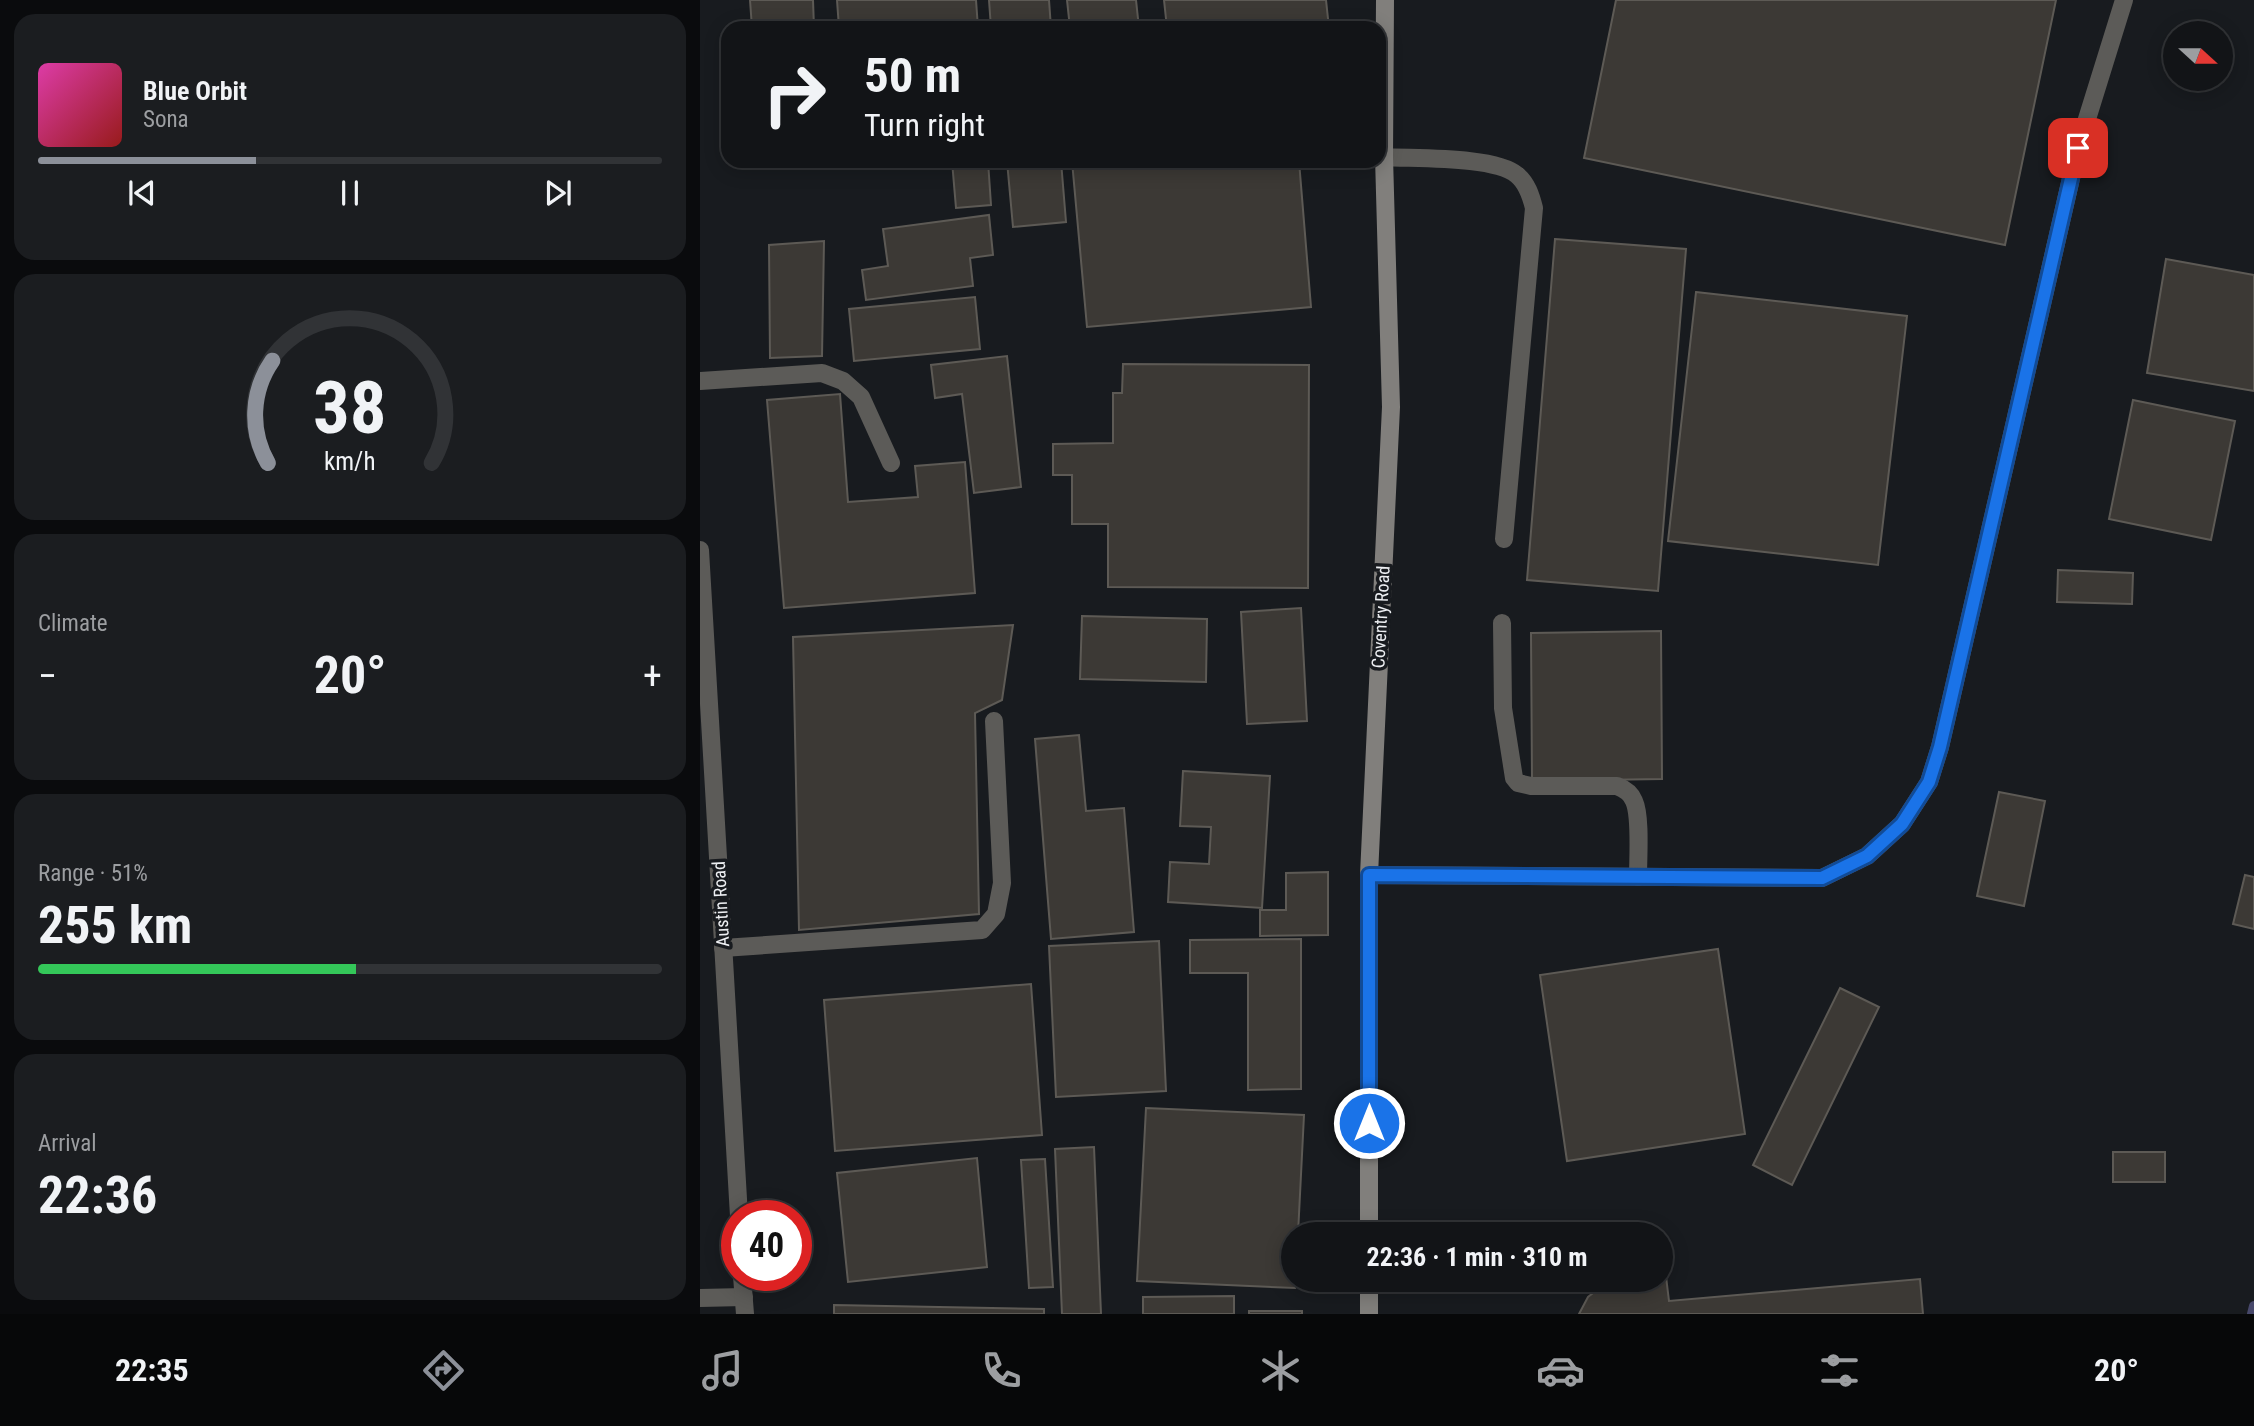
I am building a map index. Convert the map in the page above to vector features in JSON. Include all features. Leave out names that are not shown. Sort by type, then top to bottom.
[{"type":"street","name":"Coventry Road","points":[[1385,0],[1385,21]]},
{"type":"street","points":[[1369,875],[1822,878],[1867,856],[1902,824],[1929,782],[1940,747],[2078,148],[2124,0]]},
{"type":"street","points":[[1386,157],[1493,163],[1518,175],[1529,191],[1534,208],[1504,539]]},
{"type":"street","name":"Coventry Road","points":[[1369,1222],[1369,875],[1391,407],[1384,168]]},
{"type":"street","points":[[700,381],[822,373],[843,381],[861,397],[891,463]]},
{"type":"street","name":"Austin Road","points":[[700,550],[738,1200]]},
{"type":"street","points":[[1502,622],[1503,708],[1514,778],[1518,783],[1531,786],[1618,786],[1627,789],[1635,801],[1637,814],[1638,877]]},
{"type":"street","points":[[723,947],[982,930],[996,914],[1002,883],[994,721]]},
{"type":"street","points":[[1369,1292],[1369,1314]]},
{"type":"street","points":[[700,1298],[744,1305]]},
{"type":"building","points":[[750,0],[813,0],[814,21],[752,21]]},
{"type":"building","points":[[837,0],[976,0],[978,21],[838,21]]},
{"type":"building","points":[[989,0],[1049,0],[1050,21],[990,21]]},
{"type":"building","points":[[1067,0],[1136,0],[1138,21],[1069,21]]},
{"type":"building","points":[[1164,0],[1326,0],[1328,21],[1166,21]]},
{"type":"building","points":[[1616,0],[2056,0],[2005,245],[1584,158]]},
{"type":"building","points":[[953,168],[988,168],[991,205],[956,208]]},
{"type":"building","points":[[1008,168],[1062,168],[1066,222],[1013,227]]},
{"type":"building","points":[[1073,168],[1300,168],[1311,307],[1087,327]]},
{"type":"building","points":[[989,215],[993,255],[970,258],[973,286],[866,300],[862,270],[888,266],[883,229]]},
{"type":"building","points":[[1555,239],[1686,249],[1658,591],[1527,580]]},
{"type":"building","points":[[824,241],[822,356],[770,358],[769,245]]},
{"type":"building","points":[[2166,259],[2254,275],[2254,391],[2147,373]]},
{"type":"building","points":[[1696,292],[1907,316],[1878,565],[1668,541]]},
{"type":"building","points":[[975,297],[980,349],[854,361],[849,309]]},
{"type":"building","points":[[1007,356],[1021,487],[974,493],[962,394],[935,398],[931,365]]},
{"type":"building","points":[[1123,364],[1309,365],[1308,588],[1108,587],[1108,524],[1072,524],[1072,475],[1053,475],[1053,444],[1113,443],[1113,393],[1122,393]]},
{"type":"building","points":[[840,394],[848,502],[918,497],[915,466],[965,462],[975,593],[784,608],[767,400]]},
{"type":"building","points":[[2133,400],[2235,421],[2211,540],[2109,519]]},
{"type":"building","points":[[2058,570],[2133,573],[2132,604],[2057,602]]},
{"type":"building","points":[[1301,608],[1307,721],[1247,724],[1241,612]]},
{"type":"building","points":[[1082,616],[1207,619],[1206,682],[1080,679]]},
{"type":"building","points":[[1013,625],[1002,700],[975,713],[979,914],[799,930],[793,637]]},
{"type":"building","points":[[1661,631],[1662,779],[1532,781],[1531,633]]},
{"type":"building","points":[[1079,735],[1086,811],[1124,808],[1134,932],[1051,939],[1035,739]]},
{"type":"building","points":[[1183,771],[1270,776],[1262,908],[1168,902],[1170,862],[1209,864],[1211,827],[1180,826]]},
{"type":"building","points":[[1999,792],[2045,801],[2024,906],[1977,896]]},
{"type":"building","points":[[1328,872],[1328,935],[1260,936],[1260,910],[1286,910],[1286,873]]},
{"type":"building","points":[[2245,875],[2254,877],[2254,929],[2233,924]]},
{"type":"building","points":[[1301,939],[1301,1089],[1248,1090],[1248,973],[1190,973],[1190,940]]},
{"type":"building","points":[[1159,941],[1166,1091],[1056,1097],[1049,946]]},
{"type":"building","points":[[1718,949],[1745,1134],[1567,1161],[1540,975]]},
{"type":"building","points":[[1031,984],[1042,1135],[835,1151],[824,1000]]},
{"type":"building","points":[[1840,988],[1879,1007],[1792,1185],[1753,1165]]},
{"type":"building","points":[[1146,1108],[1304,1115],[1299,1222],[1281,1222],[1281,1287],[1137,1281]]},
{"type":"building","points":[[1094,1147],[1101,1314],[1062,1314],[1055,1149]]},
{"type":"building","points":[[2113,1152],[2165,1152],[2165,1182],[2113,1182]]},
{"type":"building","points":[[977,1158],[987,1267],[848,1282],[837,1173]]},
{"type":"building","points":[[1045,1159],[1053,1287],[1029,1288],[1021,1160]]},
{"type":"building","points":[[1920,1279],[1923,1314],[1579,1314],[1588,1297],[1594,1292],[1668,1292],[1669,1301]]},
{"type":"building","points":[[1234,1296],[1234,1314],[1143,1314],[1143,1297]]},
{"type":"building","points":[[834,1305],[1044,1309],[1044,1314],[834,1314]]},
{"type":"building","points":[[1249,1311],[1302,1311],[1302,1314],[1249,1314]]},
{"type":"waterway","points":[[2252,1314],[2254,1306]]},
{"type":"route","points":[[1369,1123],[1369,875],[1822,878],[1867,856],[1902,824],[1929,782],[1940,747],[2078,148]]}]
